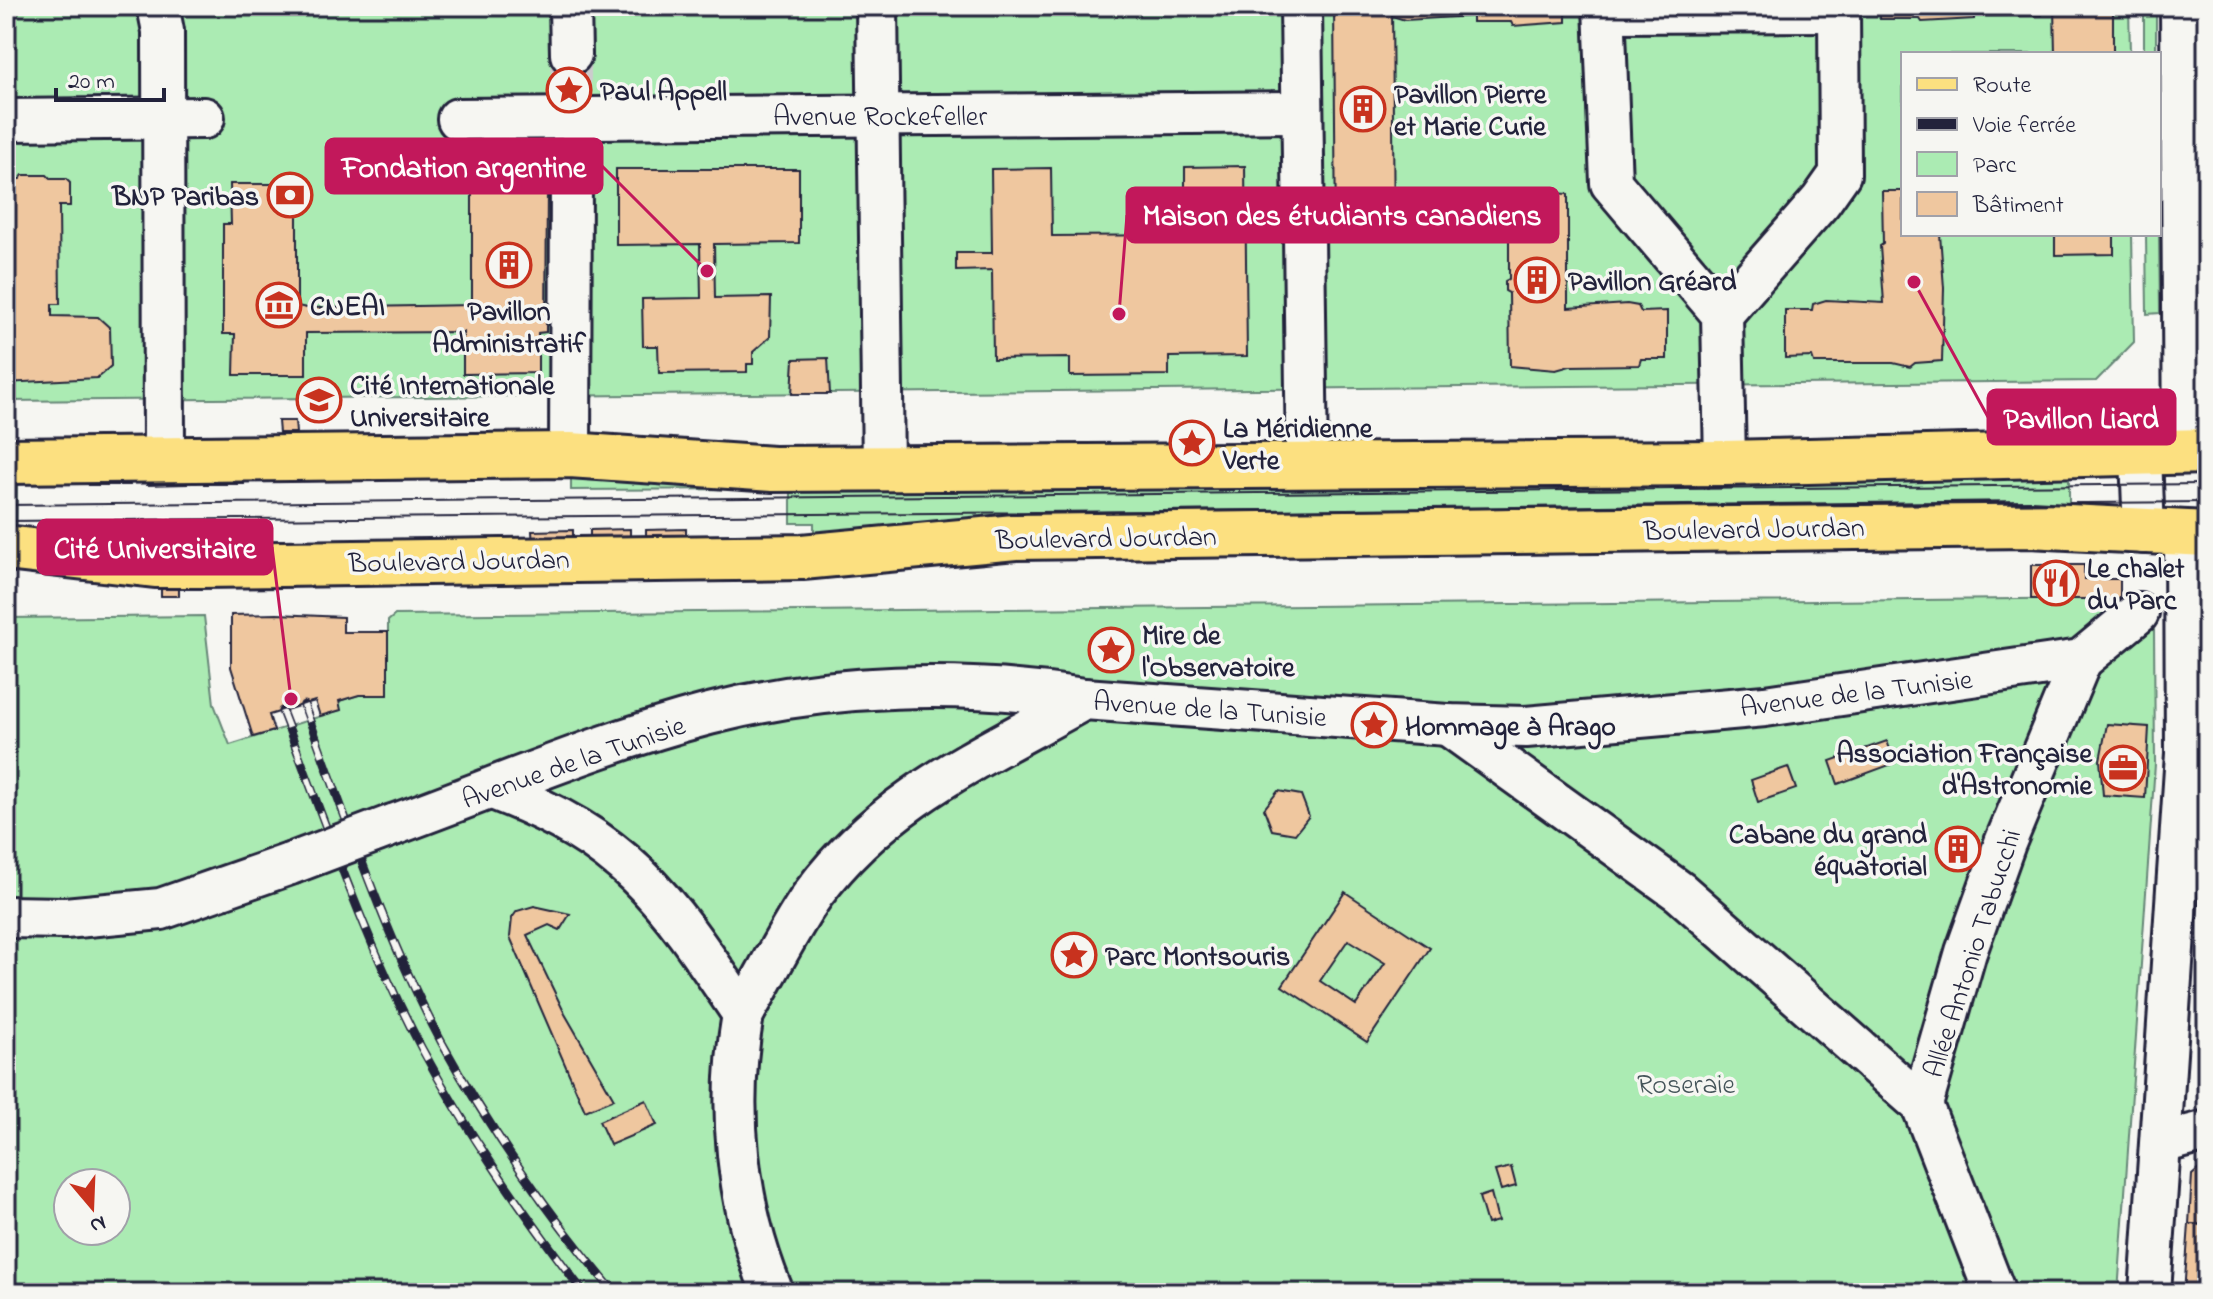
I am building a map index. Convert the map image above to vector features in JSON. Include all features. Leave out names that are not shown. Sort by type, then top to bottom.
[{"type":"main road","points":[[6,461],[570,455],[773,469],[1725,463],[2196,452]]},
{"type":"main road","name":"Boulevard Jourdan","points":[[6,548],[155,565],[201,565],[811,557],[1015,537],[2029,525],[2179,534]]},
{"type":"street","points":[[570,6],[571,54]]},
{"type":"street","points":[[877,6],[883,468]]},
{"type":"street","points":[[1301,6],[1307,466]]},
{"type":"street","points":[[2181,6],[2196,452]]},
{"type":"street","points":[[1722,314],[1821,201],[1840,174],[1839,8],[1604,9],[1611,183],[1722,314],[1725,463]]},
{"type":"street","points":[[164,459],[163,119],[168,22]]},
{"type":"street","name":"Avenue Rockefeller","points":[[458,119],[1302,112]]},
{"type":"street","points":[[6,120],[204,118]]},
{"type":"street","points":[[570,455],[571,175]]},
{"type":"street","points":[[2141,455],[2179,534],[2196,751],[2192,929],[2161,1143],[2150,1293]]},
{"type":"street","points":[[2081,660],[2138,613]]},
{"type":"street","name":"Avenue de la Tunisie","points":[[6,917],[78,917],[161,909],[649,731],[711,713],[799,697],[945,689],[1029,690],[1084,699],[1448,725],[1526,727],[1765,706],[2081,660]]},
{"type":"street","name":"Allée Antonio Tabucchi","points":[[1995,1293],[1922,1105],[1966,952],[2005,843],[2081,660]]},
{"type":"street","points":[[773,1293],[756,1244],[733,1124],[735,1059],[743,1014],[812,896],[871,831],[922,789],[1084,699]]},
{"type":"street","points":[[1448,725],[1680,892],[1922,1105]]},
{"type":"street","points":[[493,789],[583,831],[635,870],[678,918],[743,1014]]},
{"type":"street","points":[[2161,1143],[2207,1131]]},
{"type":"green space","points":[[6,6],[2129,6],[2130,52],[1901,52],[1901,236],[2132,236],[2134,342],[2096,381],[6,401]]},
{"type":"green space","points":[[2144,6],[2156,6],[2156,52],[2144,52]]},
{"type":"green space","points":[[2146,236],[2159,236],[2160,313],[2147,314]]},
{"type":"green space","points":[[571,465],[753,489],[571,490]]},
{"type":"green space","points":[[17,471],[16,528],[6,528],[6,472]]},
{"type":"green space","points":[[2069,477],[2069,510],[814,547],[814,523],[791,523],[791,489]]},
{"type":"green space","points":[[17,529],[203,529],[203,553]]},
{"type":"green space","name":"Parc Montsouris","points":[[2125,598],[2154,630],[2155,764],[2118,1293],[6,1293],[6,618],[204,616],[214,704],[230,745],[340,710],[339,701],[359,695],[388,632],[388,621],[395,615]]},
{"type":"building","name":"Pavillon Pierre et Marie Curie","points":[[1334,6],[1392,6],[1394,239],[1336,239]]},
{"type":"building","points":[[1392,6],[1472,6],[1472,16],[1405,20],[1392,16]]},
{"type":"building","points":[[1472,6],[1566,6],[1566,22],[1513,26],[1511,22],[1472,22]]},
{"type":"building","points":[[1880,6],[1974,6],[1974,19],[1922,22],[1920,19],[1880,19]]},
{"type":"building","points":[[1974,6],[2054,6],[2055,12],[1987,16],[1987,13],[1974,13]]},
{"type":"building","points":[[2054,6],[2113,6],[2113,52],[2055,52]]},
{"type":"building","points":[[1245,166],[1247,356],[1169,357],[1169,375],[1070,376],[1070,358],[993,359],[992,270],[956,271],[956,253],[992,253],[991,169],[1051,168],[1052,236],[1185,235],[1185,167]]},
{"type":"building","points":[[616,169],[799,169],[799,243],[714,244],[715,298],[771,297],[770,337],[753,352],[753,364],[747,364],[747,372],[659,373],[658,346],[643,346],[642,299],[701,298],[700,244],[616,245]]},
{"type":"building","points":[[23,175],[47,175],[51,179],[66,179],[70,183],[70,206],[59,206],[60,304],[52,304],[52,316],[98,317],[110,328],[111,366],[97,378],[6,383],[6,179],[20,179]]},
{"type":"building","name":"Pavillon Administratif","points":[[230,184],[297,184],[297,306],[307,308],[472,305],[472,184],[538,184],[538,187],[547,187],[546,332],[538,333],[538,373],[463,374],[463,332],[306,333],[306,375],[234,375],[235,334],[223,334],[223,224],[231,224]]},
{"type":"building","name":"Pavillon Gréard","points":[[1516,191],[1568,194],[1568,308],[1627,304],[1638,306],[1641,312],[1667,311],[1667,359],[1641,359],[1639,365],[1570,366],[1556,370],[1510,366],[1509,293],[1505,291],[1505,281],[1509,279],[1509,237],[1475,237],[1474,194],[1513,194]]},
{"type":"building","points":[[1882,191],[1901,191],[1901,236],[1940,236],[1944,288],[1942,361],[1915,363],[1910,367],[1893,363],[1814,363],[1812,357],[1785,358],[1785,310],[1812,310],[1813,304],[1826,300],[1884,303],[1880,246],[1883,244]]},
{"type":"building","points":[[2055,236],[2114,236],[2114,254],[2055,255]]},
{"type":"building","points":[[828,358],[830,394],[792,394],[794,359]]},
{"type":"building","points":[[278,421],[295,421],[296,433],[279,433]]},
{"type":"building","points":[[146,469],[187,469],[187,484],[147,485]]},
{"type":"building","points":[[203,469],[244,469],[244,484],[204,484]]},
{"type":"building","points":[[90,470],[130,470],[130,485],[89,485]]},
{"type":"building","points":[[630,529],[630,544],[590,545],[590,530]]},
{"type":"building","points":[[686,529],[686,544],[646,545],[646,530]]},
{"type":"building","points":[[573,530],[573,545],[533,546],[532,531]]},
{"type":"building","points":[[2031,565],[2084,565],[2084,579],[2120,579],[2120,599],[2031,599]]},
{"type":"building","points":[[161,586],[179,586],[179,596],[161,596]]},
{"type":"building","points":[[231,615],[343,617],[343,632],[388,632],[388,695],[359,695],[339,701],[341,710],[320,716],[315,701],[269,715],[274,731],[253,737],[231,667]]},
{"type":"building","name":"Association Française d'Astronomie","points":[[2107,724],[2149,727],[2145,798],[2103,795],[2100,760]]},
{"type":"building","points":[[1887,741],[1895,763],[1838,784],[1830,761]]},
{"type":"building","points":[[1788,767],[1796,789],[1758,802],[1751,780]]},
{"type":"building","points":[[1278,791],[1301,795],[1309,816],[1295,834],[1272,830],[1264,809]]},
{"type":"building","name":"Cabane du grand équatorial","points":[[1958,835],[1969,839],[1973,850],[1969,861],[1958,865],[1947,861],[1943,850],[1947,839]]},
{"type":"building","points":[[1345,892],[1430,948],[1367,1042],[1282,986]],"holes":[[[1348,940],[1385,963],[1356,1005],[1320,981]]]},
{"type":"building","points":[[534,906],[570,914],[560,930],[549,925],[527,935],[565,1014],[614,1099],[585,1111],[510,937],[512,918],[517,911]]},
{"type":"building","points":[[2206,976],[2207,1026],[2202,1027]]},
{"type":"building","points":[[2207,1026],[2207,1046],[2201,1048],[2202,1027]]},
{"type":"building","points":[[646,1100],[657,1125],[610,1145],[599,1121]]},
{"type":"building","points":[[2207,1162],[2207,1225],[2189,1224],[2192,1175]]},
{"type":"building","points":[[1511,1167],[1516,1186],[1501,1190],[1495,1171]]},
{"type":"building","points":[[1491,1193],[1498,1221],[1487,1224],[1479,1197]]},
{"type":"building","points":[[2189,1224],[2207,1225],[2207,1293],[2184,1293]]},
{"type":"tunnel","points":[[571,54],[571,175]]},
{"type":"tram line","points":[[6,505],[2207,484]]},
{"type":"tram line","points":[[6,521],[2207,502]]},
{"type":"railway","points":[[304,705],[385,920],[442,1043],[522,1172],[615,1293]]},
{"type":"railway","points":[[282,711],[364,925],[422,1049],[498,1174],[584,1293]]},
{"type":"place","name":"Paul Appell","points":[[569,90]]},
{"type":"place","name":"Pavillon Pierre et Marie Curie","points":[[1363,109]]},
{"type":"place","name":"BNP Paribas","points":[[290,195]]},
{"type":"place","name":"Pavillon Administratif","points":[[509,265]]},
{"type":"place","name":"Fondation argentine","points":[[707,271]]},
{"type":"place","name":"Pavillon Gréard","points":[[1537,280]]},
{"type":"place","name":"Pavillon Liard","points":[[1914,282]]},
{"type":"place","name":"CNEAI","points":[[279,305]]},
{"type":"place","name":"Maison des étudiants canadiens","points":[[1119,314]]},
{"type":"place","name":"Cité Internationale Universitaire","points":[[319,400]]},
{"type":"place","name":"La Méridienne Verte","points":[[1192,443]]},
{"type":"place","name":"Le chalet du Parc","points":[[2056,583]]},
{"type":"place","name":"Mire de l'Observatoire","points":[[1111,650]]},
{"type":"place","name":"Cité Universitaire","points":[[291,699]]},
{"type":"place","name":"Hommage à Arago","points":[[1374,725]]},
{"type":"place","name":"Association Française d'Astronomie","points":[[2123,768]]},
{"type":"place","name":"Cabane du grand équatorial","points":[[1958,849]]},
{"type":"place","name":"Parc Montsouris","points":[[1074,955]]},
{"type":"park label","name":"Roseraie","points":[[1686,1083]]}]
